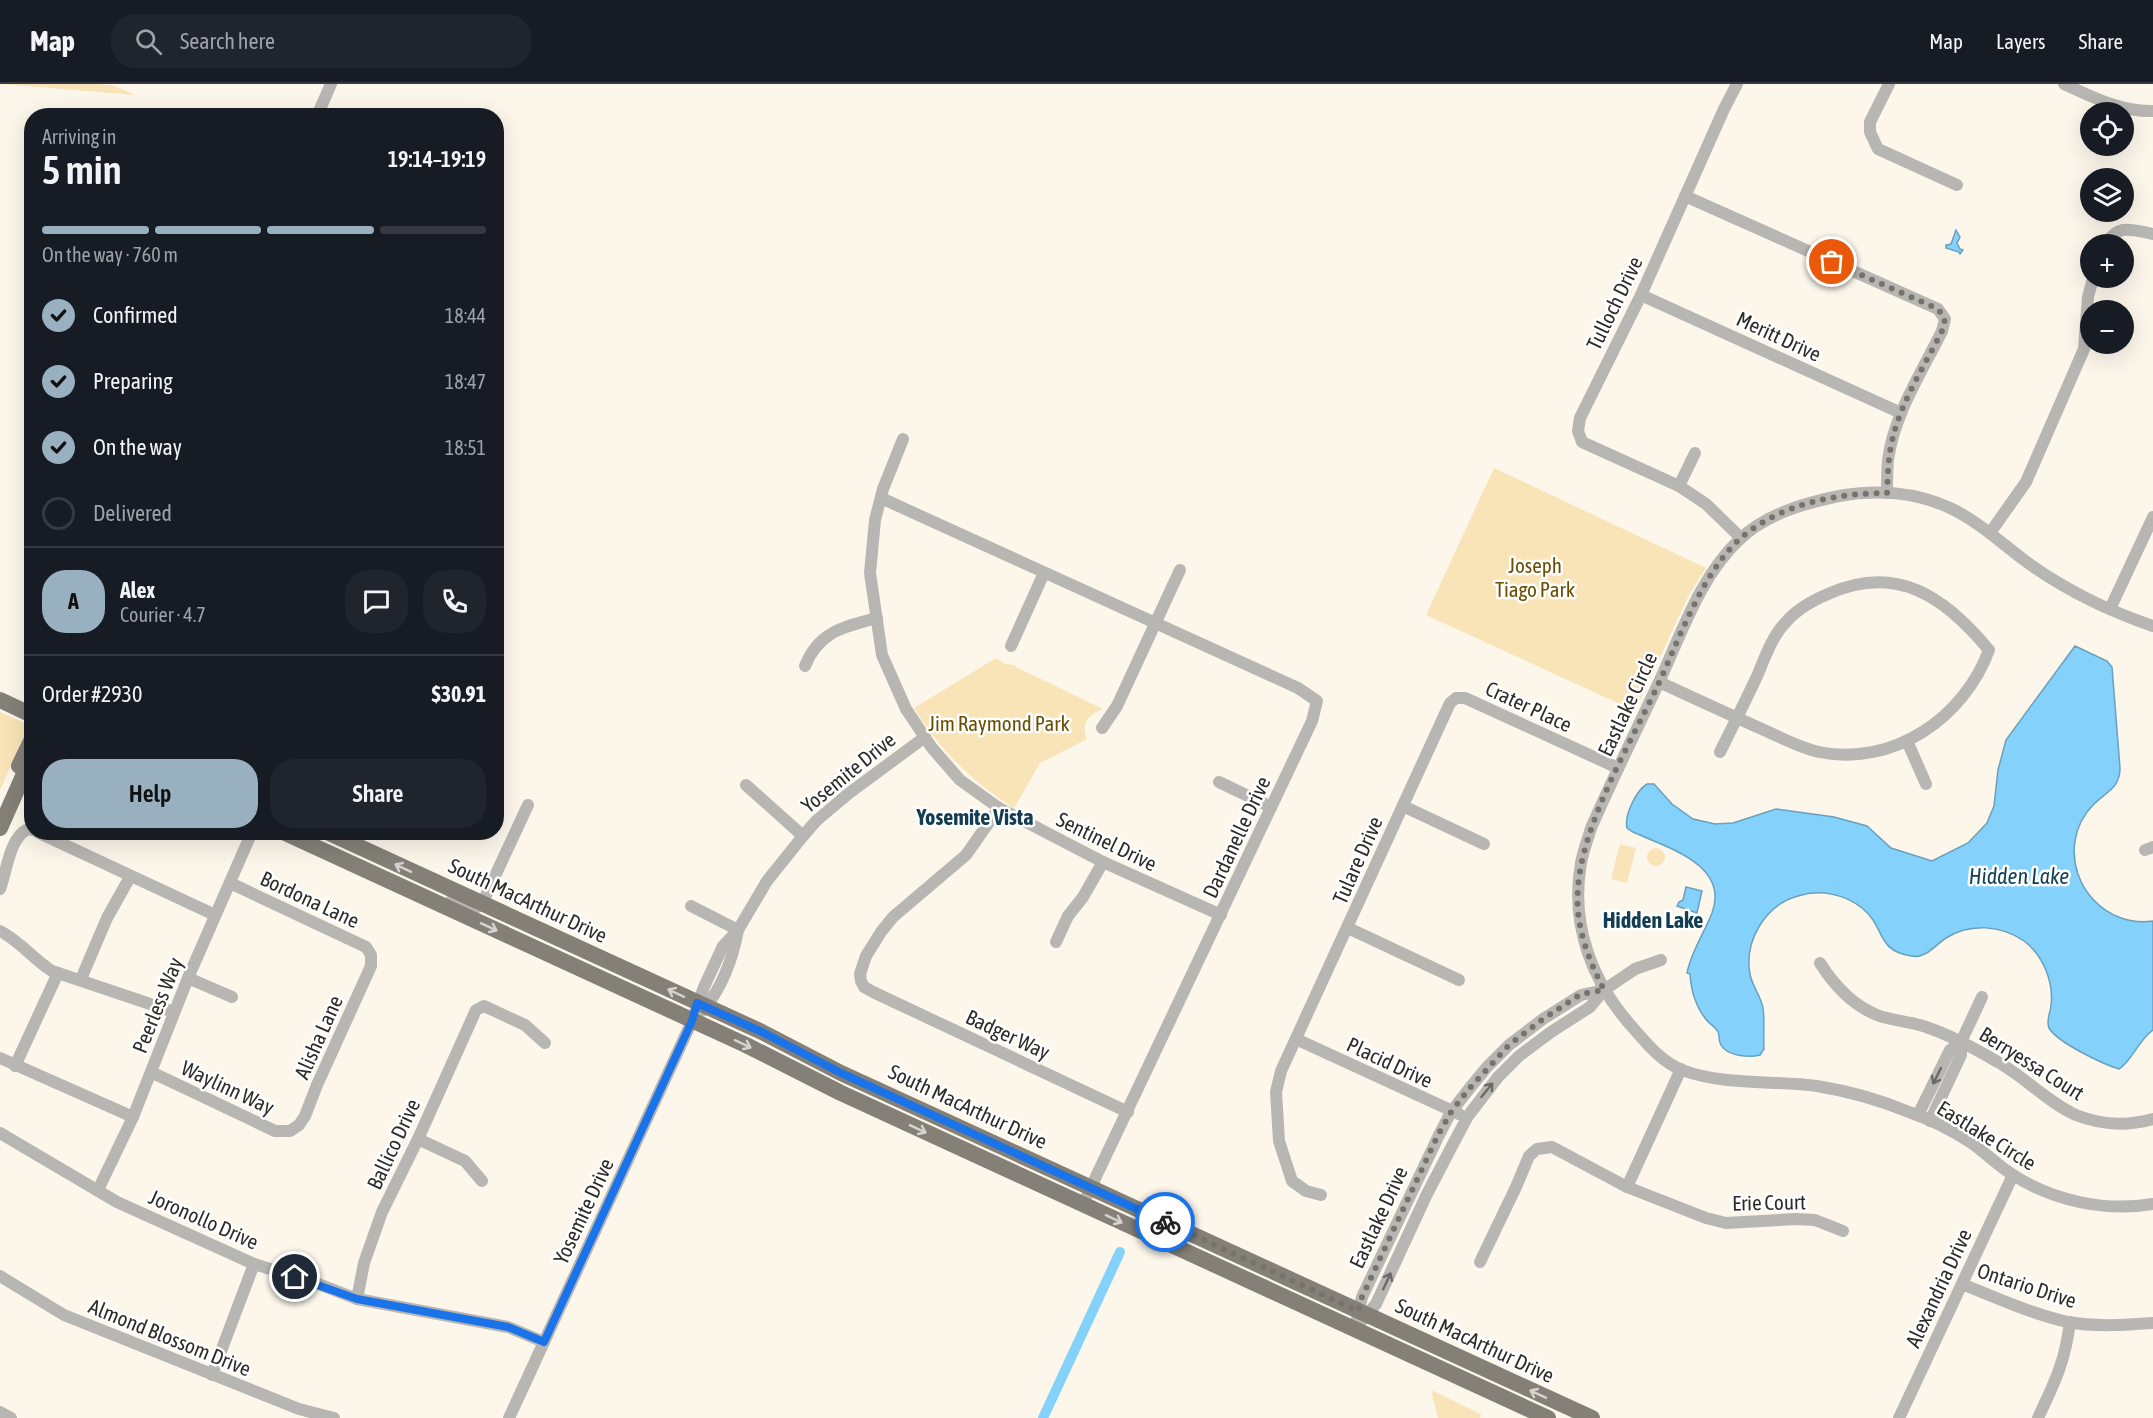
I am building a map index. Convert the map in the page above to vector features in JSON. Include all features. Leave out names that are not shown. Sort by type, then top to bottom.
[{"type":"main road","points":[[0,689],[24,700]]},
{"type":"main road","points":[[0,700],[24,711]]},
{"type":"main road","points":[[0,809],[24,756]]},
{"type":"main road","points":[[0,828],[24,774]]},
{"type":"main road","points":[[0,842],[24,790]]},
{"type":"main road","name":"South MacArthur Drive","points":[[300,840],[763,1053],[821,1084],[1548,1418]]},
{"type":"main road","name":"South MacArthur Drive","points":[[344,840],[772,1037],[841,1073],[1592,1418]]},
{"type":"street","points":[[320,108],[331,84]]},
{"type":"street","name":"Tulloch Drive","points":[[1737,84],[1641,295],[1580,418],[1578,431],[1582,442],[1679,486],[1706,504],[1741,538]]},
{"type":"street","points":[[1889,84],[1870,122],[1870,132],[1878,149],[1958,185]]},
{"type":"street","points":[[2064,84],[2103,102],[2125,108],[2153,111]]},
{"type":"street","points":[[1685,196],[1938,309],[1945,319],[1942,331],[1901,413],[1893,435],[1888,460],[1887,493]]},
{"type":"street","points":[[2112,234],[2121,229],[2153,234]]},
{"type":"street","points":[[1990,533],[2026,482],[2084,349],[2090,288]]},
{"type":"street","name":"Meritt Drive","points":[[1641,295],[1901,413]]},
{"type":"street","name":"Sentinel Drive","points":[[903,439],[875,520],[870,573],[882,655],[906,709],[932,748],[960,780],[999,808],[1103,862],[1221,915]]},
{"type":"street","points":[[1679,486],[1695,453]]},
{"type":"street","name":"Eastlake Circle","points":[[2153,626],[2110,609],[2025,561],[1990,533],[1951,508],[1940,504],[1904,494],[1856,493],[1819,500],[1781,513],[1760,524],[1741,538],[1725,555],[1704,587],[1591,828],[1581,861],[1577,891],[1582,938],[1589,960],[1604,990],[1620,1014],[1654,1051],[1661,1058],[1681,1069],[1712,1078],[1817,1086],[1855,1094],[1930,1121],[1970,1142],[2013,1175],[2037,1188],[2070,1200],[2104,1206],[2153,1204]]},
{"type":"street","points":[[881,498],[1155,623]]},
{"type":"street","points":[[2110,609],[2153,517]]},
{"type":"street","points":[[1102,728],[1118,706],[1180,570]]},
{"type":"street","points":[[1011,646],[1044,573]]},
{"type":"street","points":[[1659,682],[1737,718],[1802,747],[1830,754],[1857,755],[1886,750],[1924,732],[1954,707],[1983,665],[1989,650],[1945,605],[1921,591],[1889,583],[1866,583],[1839,589],[1821,597],[1786,622],[1769,648],[1737,718],[1720,752]]},
{"type":"street","points":[[805,666],[813,650],[827,635],[839,628],[877,618]]},
{"type":"street","name":"Dardanelle Drive","points":[[1083,1204],[1312,721],[1317,701],[1299,688],[1155,623]]},
{"type":"street","name":"Crater Place","points":[[1456,698],[1465,698],[1618,768]]},
{"type":"street","name":"Tulare Drive","points":[[1321,1195],[1306,1191],[1292,1181],[1279,1142],[1276,1092],[1281,1071],[1450,703],[1456,698]]},
{"type":"street","name":"Yosemite Drive","points":[[509,1418],[692,1021],[702,1005],[714,996],[734,951],[738,930],[767,881],[816,821],[848,794],[925,737]]},
{"type":"street","points":[[1907,741],[1926,784]]},
{"type":"street","points":[[1219,782],[1271,807]]},
{"type":"street","points":[[746,785],[803,836]]},
{"type":"street","points":[[401,886],[427,890],[470,909],[482,904],[528,805]]},
{"type":"street","points":[[1403,806],[1484,844]]},
{"type":"street","name":"Badger Way","points":[[999,808],[966,855],[893,917],[880,932],[866,956],[860,974],[861,981],[864,987],[873,992],[1128,1112]]},
{"type":"street","points":[[0,889],[13,848],[21,832],[24,831]]},
{"type":"street","points":[[54,840],[215,915]]},
{"type":"street","name":"Peerless Way","points":[[98,1190],[133,1117],[188,978],[249,840]]},
{"type":"street","points":[[1056,942],[1068,916],[1083,897],[1103,862]]},
{"type":"street","points":[[81,979],[107,918],[130,877]]},
{"type":"street","name":"Bordona Lane","points":[[230,883],[351,938],[366,947],[371,954]]},
{"type":"street","points":[[691,906],[738,930]]},
{"type":"street","points":[[1348,928],[1459,980]]},
{"type":"street","points":[[0,931],[40,963],[58,973],[174,1012]]},
{"type":"street","name":"Alisha Lane","points":[[290,1131],[299,1125],[305,1116],[371,966],[371,954]]},
{"type":"street","name":"Eastlake Drive","points":[[1355,1329],[1363,1313],[1376,1304],[1427,1194],[1468,1116],[1498,1077],[1519,1056],[1590,1007],[1604,990],[1635,969],[1661,960]]},
{"type":"street","name":"Berryessa Court","points":[[1820,963],[1831,982],[1851,1000],[1876,1014],[1925,1026],[1960,1042],[1998,1062],[2077,1115],[2116,1124],[2153,1119]]},
{"type":"street","points":[[15,1066],[58,973]]},
{"type":"street","points":[[188,978],[232,997]]},
{"type":"street","name":"Eastlake Drive","points":[[1363,1313],[1362,1297],[1451,1112],[1487,1067],[1509,1045],[1581,994],[1604,990]]},
{"type":"street","points":[[1918,1115],[1950,1050],[1960,1042],[1982,997]]},
{"type":"street","name":"Ballico Drive","points":[[357,1299],[364,1263],[382,1212],[476,1010],[484,1006],[525,1025],[545,1043]]},
{"type":"street","name":"Placid Drive","points":[[1296,1039],[1451,1112],[1468,1116]]},
{"type":"street","points":[[1930,1121],[1961,1055],[1960,1042]]},
{"type":"street","points":[[0,1058],[133,1117]]},
{"type":"street","points":[[1627,1188],[1681,1069]]},
{"type":"street","name":"Waylinn Way","points":[[151,1072],[275,1131],[290,1131]]},
{"type":"street","name":"Joronollo Drive","points":[[0,1133],[117,1202],[254,1264],[316,1283],[357,1299],[508,1327],[544,1342]]},
{"type":"street","points":[[418,1138],[465,1161],[482,1181]]},
{"type":"street","name":"Erie Court","points":[[1480,1262],[1529,1156],[1537,1149],[1552,1147],[1627,1188],[1706,1218],[1726,1223],[1796,1219],[1815,1221],[1843,1231]]},
{"type":"street","name":"Alexandria Drive","points":[[1899,1418],[2013,1175]]},
{"type":"street","points":[[212,1375],[254,1264]]},
{"type":"street","name":"Almond Blossom Drive","points":[[0,1276],[64,1315],[299,1409],[334,1418]]},
{"type":"street","name":"Ontario Drive","points":[[1962,1284],[2032,1312],[2070,1322],[2124,1325],[2153,1323]]},
{"type":"street","points":[[2038,1418],[2059,1375],[2066,1353],[2070,1322]]},
{"type":"street","points":[[0,1412],[12,1418]]},
{"type":"green space","points":[[1,84],[100,84],[114,86],[135,95]]},
{"type":"green space","name":"Joseph Tiago Park","points":[[1494,468],[1706,568],[1688,597],[1635,711],[1426,615]]},
{"type":"green space","name":"Jim Raymond Park","points":[[996,658],[1005,664],[1015,665],[1103,709],[1087,720],[1085,733],[1087,739],[1040,763],[1014,808],[984,787],[958,764],[935,738],[914,708]]},
{"type":"green space","points":[[0,712],[24,723],[24,736],[0,790]]},
{"type":"green space","points":[[1620,844],[1636,848],[1627,883],[1611,879]]},
{"type":"green space","points":[[1656,848],[1662,851],[1665,857],[1662,863],[1656,866],[1650,863],[1647,857],[1650,851]]},
{"type":"green space","points":[[1431,1390],[1481,1414],[1480,1418],[1438,1418]]},
{"type":"water","points":[[1956,230],[1960,237],[1957,243],[1963,250],[1960,254],[1946,248],[1946,245],[1951,244]]},
{"type":"water","name":"Hidden Lake","points":[[2075,646],[2107,661],[2112,667],[2120,768],[2115,785],[2090,808],[2079,826],[2074,858],[2078,873],[2084,888],[2106,911],[2120,918],[2153,921],[2153,1030],[2143,1039],[2128,1061],[2119,1069],[2081,1052],[2054,1034],[2048,1025],[2051,988],[2046,970],[2031,947],[2015,936],[1996,929],[1975,928],[1955,933],[1926,953],[1911,956],[1892,949],[1882,937],[1870,915],[1862,908],[1848,899],[1823,893],[1806,894],[1786,901],[1776,907],[1759,926],[1750,949],[1749,962],[1751,978],[1763,1008],[1764,1049],[1760,1055],[1750,1056],[1733,1054],[1724,1049],[1717,1030],[1706,1020],[1696,1003],[1690,974],[1687,973],[1712,913],[1715,896],[1712,882],[1703,870],[1677,851],[1627,828],[1629,810],[1643,787],[1647,784],[1654,784],[1672,804],[1693,819],[1715,824],[1733,823],[1776,809],[1834,817],[1867,826],[1891,848],[1932,861],[1968,843],[1987,823],[1994,806],[1998,770],[2006,740]]},
{"type":"water","points":[[1686,887],[1702,891],[1697,913],[1677,906],[1683,900]]},
{"type":"waterway","points":[[1043,1418],[1120,1252]]},
{"type":"way so far","points":[[1165,1222],[1358,1311],[1362,1297],[1438,1135],[1460,1100],[1509,1045],[1543,1019],[1581,994],[1604,990],[1589,960],[1582,938],[1577,891],[1581,861],[1591,828],[1693,608],[1725,555],[1741,538],[1760,524],[1781,513],[1819,500],[1856,493],[1887,493],[1888,460],[1893,435],[1901,413],[1942,331],[1945,319],[1938,309],[1832,262]]},
{"type":"district","name":"Yosemite Vista","points":[[975,817]]},
{"type":"district","name":"Hidden Lake","points":[[1653,920]]},
{"type":"route","points":[[295,1277],[357,1299],[508,1327],[544,1342],[692,1021],[697,1003],[762,1032],[841,1073],[1165,1222]]}]
